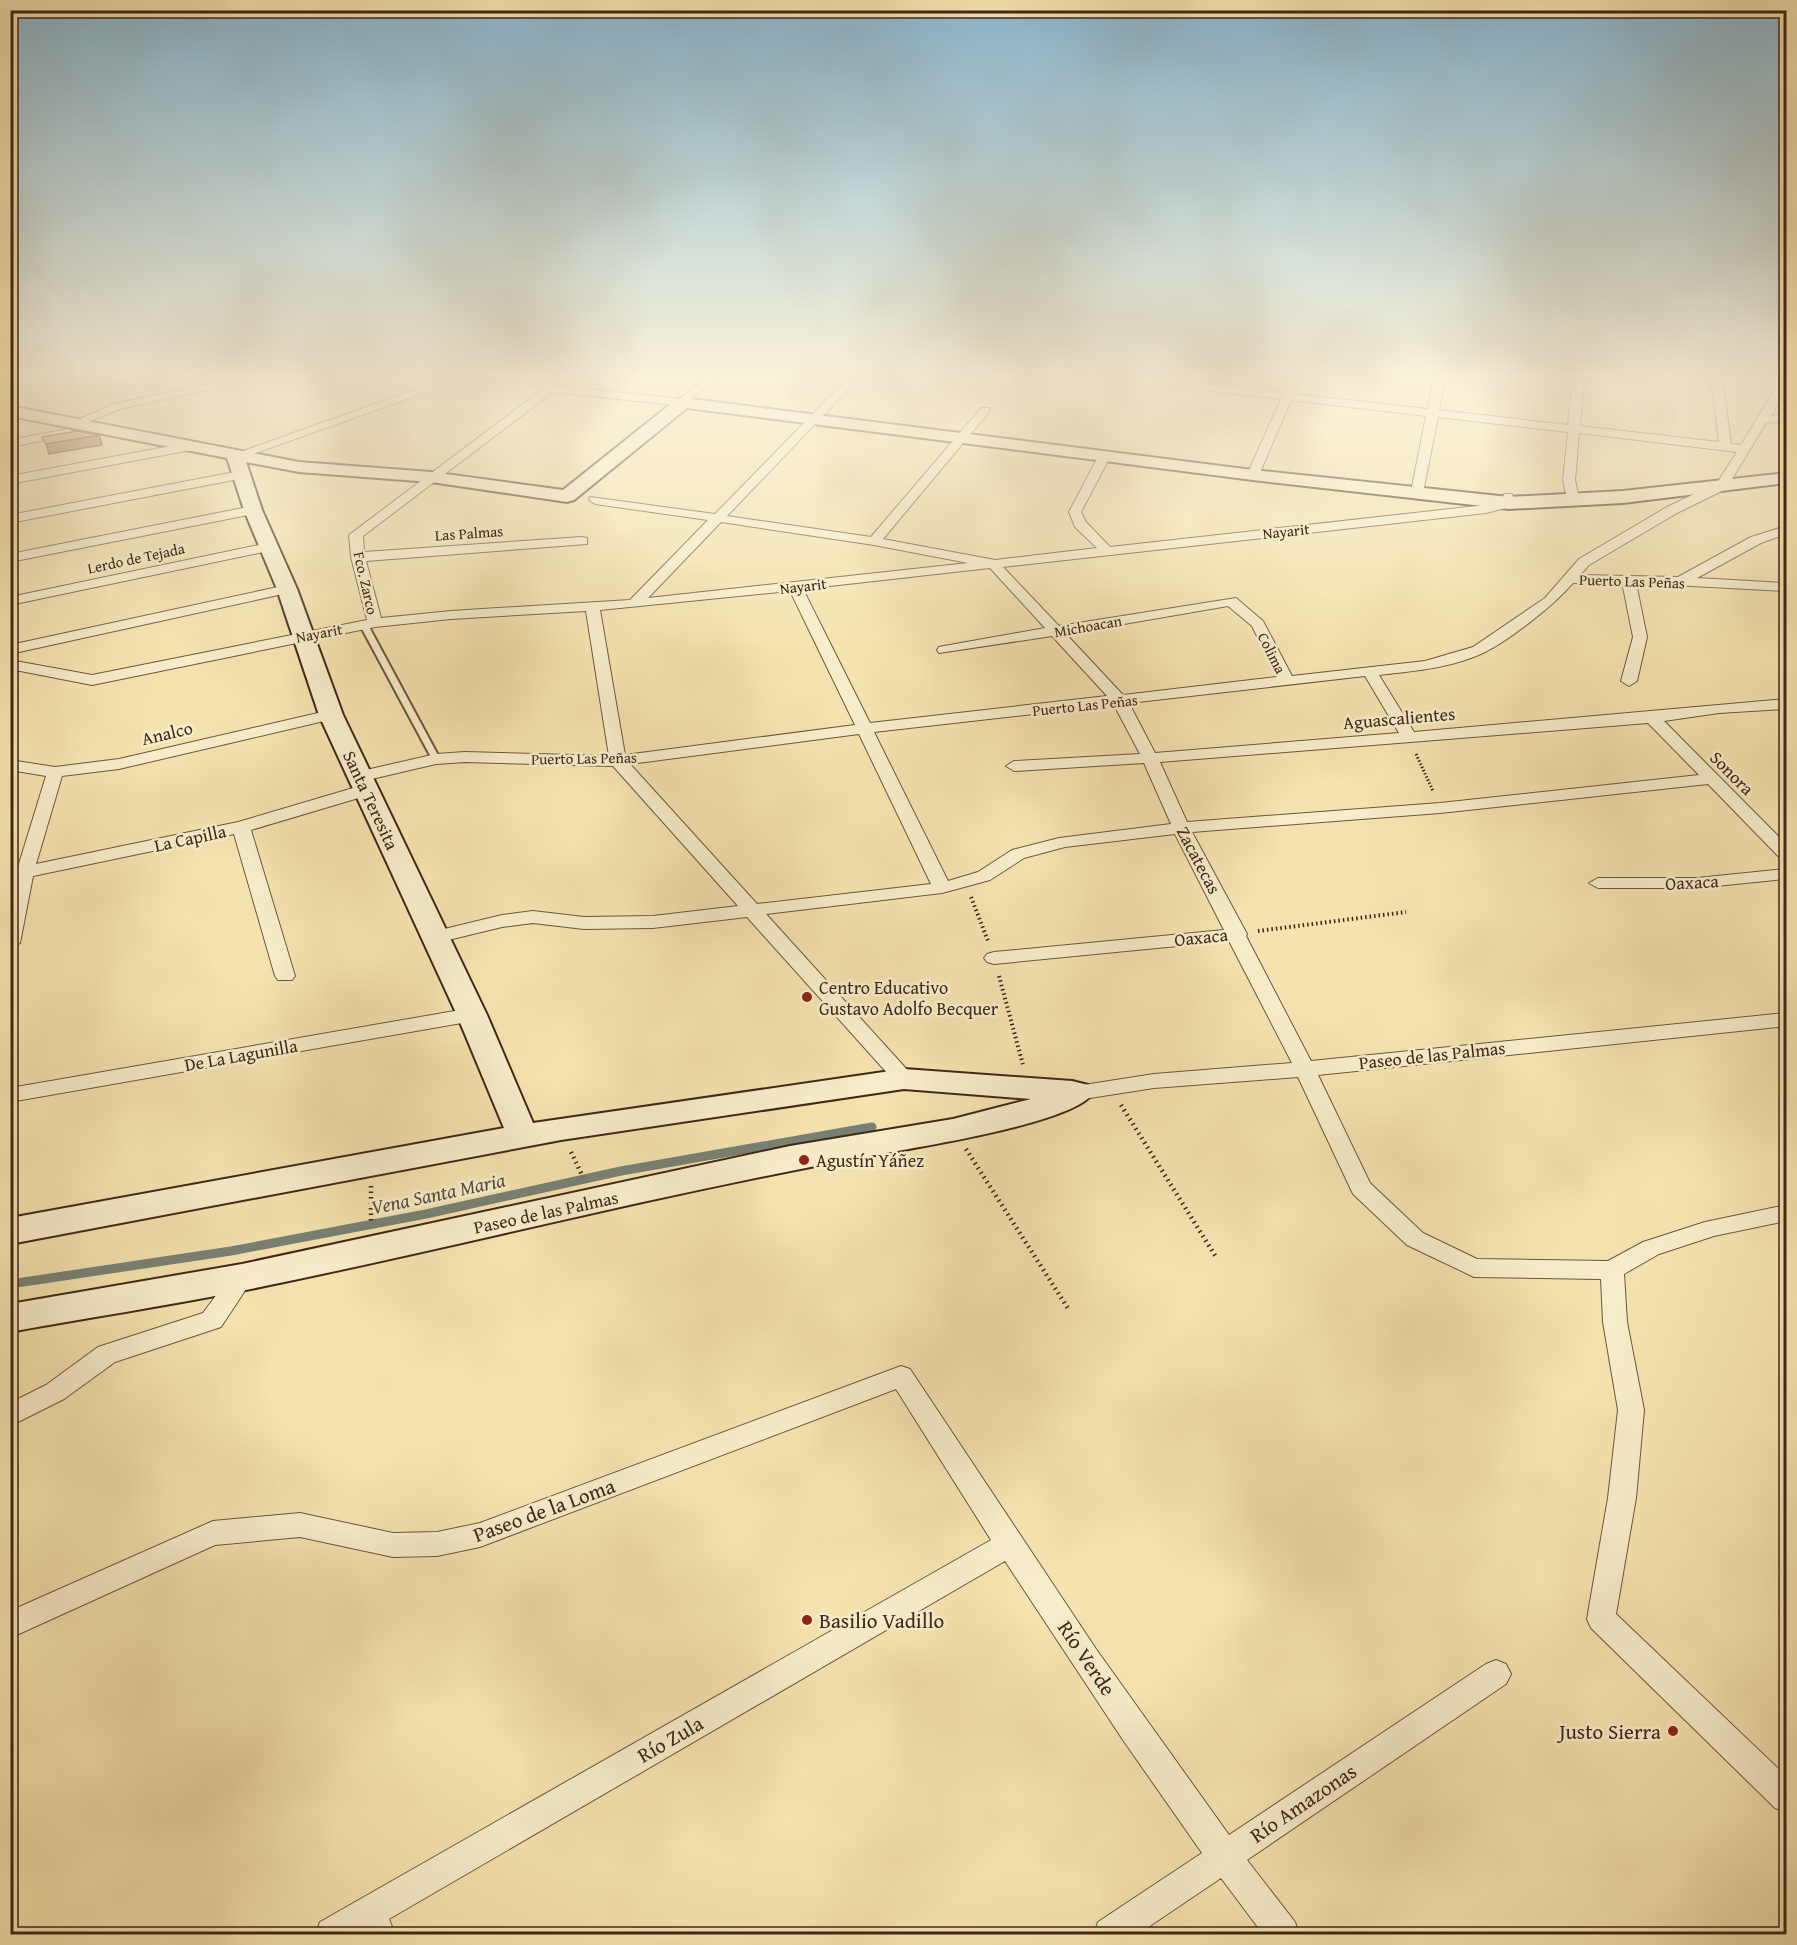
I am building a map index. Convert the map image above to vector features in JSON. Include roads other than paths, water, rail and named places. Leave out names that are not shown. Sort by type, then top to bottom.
[{"type":"street","points":[[10,480],[76,468]]},
{"type":"street","points":[[10,519],[230,468]]},
{"type":"street","name":"Santa Teresita","points":[[239,468],[268,547],[287,589],[331,716],[472,1015],[523,1136]]},
{"type":"street","points":[[309,468],[431,477],[567,496],[602,468]]},
{"type":"street","name":"Fco. Zarco","points":[[370,624],[356,535],[443,468]]},
{"type":"street","points":[[634,604],[768,468]]},
{"type":"street","points":[[874,541],[935,468]]},
{"type":"street","points":[[1098,468],[1075,512],[1080,524],[1106,550]]},
{"type":"street","points":[[1193,468],[1509,500],[1613,498],[1786,471]]},
{"type":"street","points":[[1253,475],[1256,468]]},
{"type":"street","points":[[1417,492],[1421,468]]},
{"type":"street","points":[[1571,468],[1569,480],[1572,494]]},
{"type":"street","points":[[1572,579],[1584,562],[1672,510],[1725,482],[1734,468]]},
{"type":"street","points":[[1509,500],[1786,478]]},
{"type":"street","points":[[594,500],[874,541],[992,563]]},
{"type":"street","name":"Nayarit","points":[[10,664],[92,680],[370,624],[451,615],[634,604],[795,587],[1106,550],[1486,509],[1509,500]]},
{"type":"street","points":[[10,558],[254,510]]},
{"type":"street","points":[[1679,582],[1756,540],[1786,530]]},
{"type":"street","name":"Las Palmas","points":[[358,557],[582,541]]},
{"type":"street","name":"Lerdo de Tejada","points":[[10,601],[268,547]]},
{"type":"street","name":"Zacatecas","points":[[992,563],[1120,701],[1150,758],[1181,828],[1238,934],[1305,1069],[1361,1188],[1415,1239],[1474,1268],[1612,1270]]},
{"type":"street","points":[[1628,578],[1641,637],[1629,681]]},
{"type":"street","name":"Puerto Las Peñas","points":[[362,784],[436,759],[618,761],[862,729],[1426,665],[1478,650],[1550,601],[1572,579],[1628,578],[1786,588]]},
{"type":"street","points":[[795,587],[862,729],[942,888]]},
{"type":"street","points":[[10,650],[287,589]]},
{"type":"street","name":"Michoacan","points":[[944,651],[1231,601]]},
{"type":"street","name":"Colima","points":[[1231,601],[1258,624],[1287,681]]},
{"type":"street","points":[[592,607],[618,761],[904,1079]]},
{"type":"street","points":[[1370,672],[1408,737]]},
{"type":"street","name":"Aguascalientes","points":[[1014,766],[1150,758],[1652,718],[1719,708],[1786,704]]},
{"type":"street","name":"Analco","points":[[10,765],[55,772],[119,764],[331,716]]},
{"type":"street","name":"Sonora","points":[[1652,718],[1786,854]]},
{"type":"street","points":[[10,943],[18,872],[55,772]]},
{"type":"street","points":[[436,937],[502,921],[533,917],[584,923],[653,922],[942,888],[984,876],[1018,854],[1065,842],[1181,828],[1440,808],[1710,779]]},
{"type":"street","name":"La Capilla","points":[[18,872],[241,827],[362,784]]},
{"type":"street","points":[[241,827],[285,976]]},
{"type":"street","name":"Oaxaca","points":[[1598,882],[1697,883],[1786,874]]},
{"type":"street","name":"Oaxaca","points":[[994,958],[1238,934]]},
{"type":"street","name":"De La Lagunilla","points":[[10,1095],[472,1015]]},
{"type":"street","name":"Paseo de las Palmas","points":[[10,1318],[242,1277],[790,1158],[953,1130],[1029,1112],[1077,1093],[1110,1087],[1786,1019]]},
{"type":"street","name":"Paseo de las Palmas","points":[[10,1231],[523,1136],[904,1079],[1077,1093]]},
{"type":"street","points":[[1786,1213],[1713,1228],[1651,1248],[1612,1270],[1615,1322],[1631,1410],[1622,1498],[1601,1620],[1786,1797]]},
{"type":"street","points":[[10,1415],[55,1392],[107,1354],[212,1320],[242,1277]]},
{"type":"street","name":"Río Verde","points":[[901,1376],[1009,1544],[1223,1857],[1283,1935]]},
{"type":"street","name":"Paseo de la Loma","points":[[10,1625],[213,1533],[300,1525],[393,1545],[437,1544],[480,1535],[901,1376]]},
{"type":"street","name":"Río Zula","points":[[332,1935],[374,1924],[1009,1544]]},
{"type":"street","name":"Río Amazonas","points":[[1110,1935],[1496,1674]]},
{"type":"lane","points":[[370,624],[436,759]]},
{"type":"waterway","name":"Vena Santa Maria","points":[[10,1284],[231,1251],[426,1214],[621,1171],[872,1127]]},
{"type":"place","name":"Centro Educativo Gustavo Adolfo Becquer","points":[[807,997]]},
{"type":"place","name":"Agustín Yáñez","points":[[804,1160]]},
{"type":"place","name":"Basilio Vadillo","points":[[807,1620]]},
{"type":"place","name":"Justo Sierra","points":[[1673,1731]]}]
